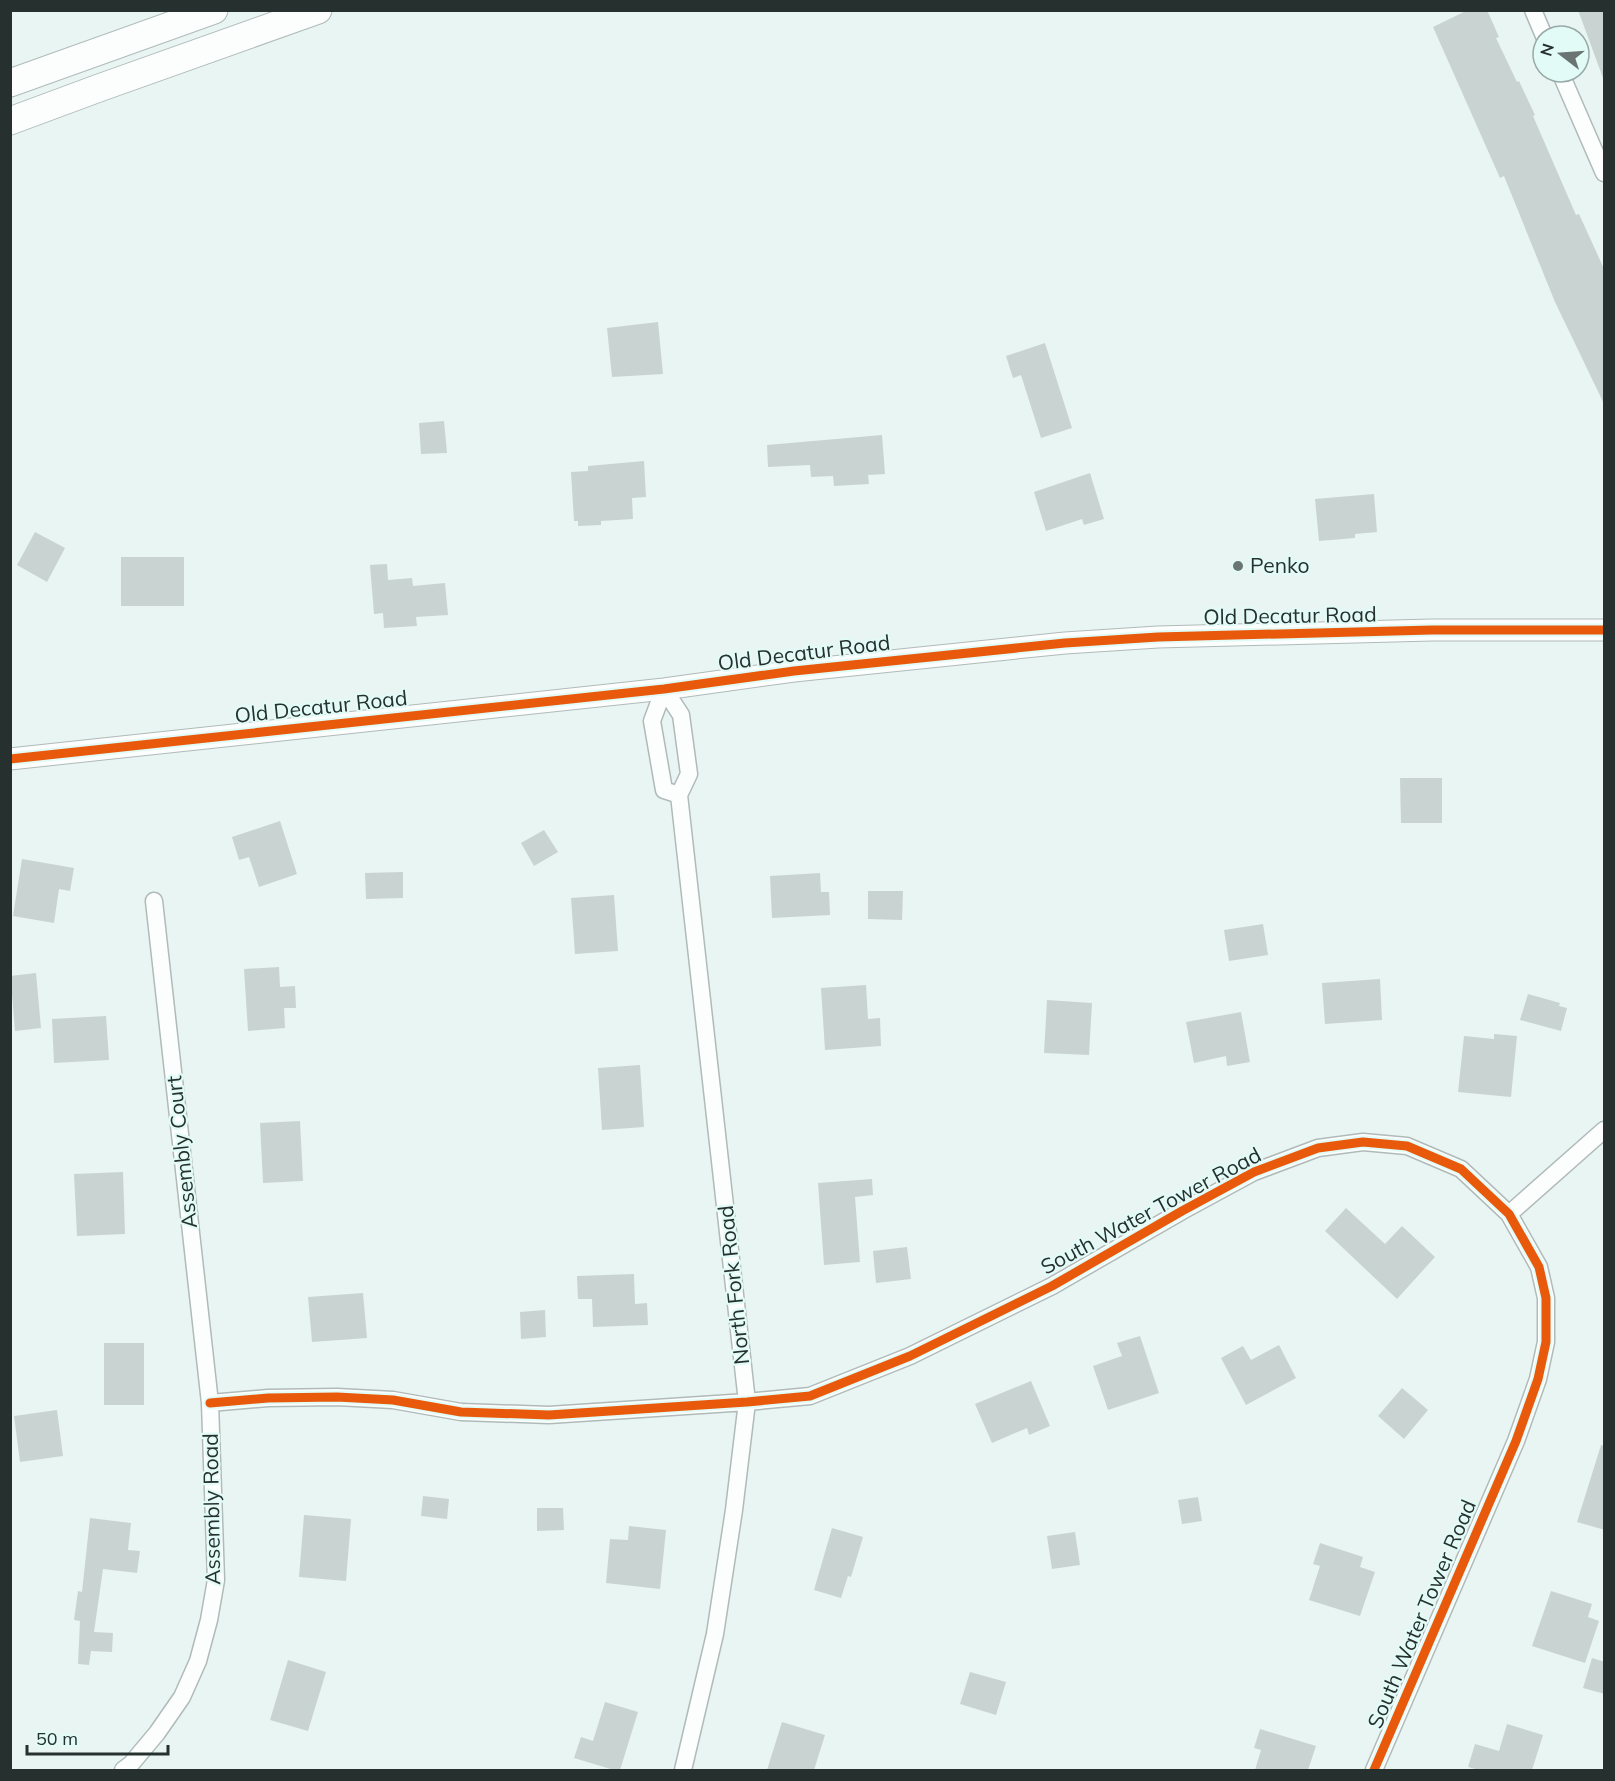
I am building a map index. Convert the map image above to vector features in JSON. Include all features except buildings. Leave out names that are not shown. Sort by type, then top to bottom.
[{"type":"main road","points":[[10,83],[214,10]]},
{"type":"main road","points":[[10,121],[318,10]]},
{"type":"street","points":[[1533,10],[1539,24]]},
{"type":"street","points":[[1565,84],[1605,173]]},
{"type":"street","name":"Old Decatur Road","points":[[10,759],[664,689],[806,670],[1065,643],[1158,637],[1432,630],[1605,630]]},
{"type":"street","points":[[664,689],[652,722],[664,790],[679,795]]},
{"type":"street","name":"North Fork Road","points":[[664,689],[681,715],[689,774],[679,795],[747,1402],[734,1510],[715,1634],[683,1770]]},
{"type":"street","name":"Assembly Court","points":[[154,900],[210,1402]]},
{"type":"street","points":[[1509,1214],[1605,1130]]},
{"type":"street","name":"South Water Tower Road","points":[[210,1402],[338,1397],[393,1400],[460,1412],[549,1415],[810,1396],[910,1356],[1052,1286],[1254,1172],[1318,1148],[1363,1142],[1407,1146],[1461,1169],[1509,1214],[1539,1267],[1546,1298],[1546,1342],[1538,1379],[1516,1441],[1374,1770]]},
{"type":"street","name":"Assembly Road","points":[[123,1770],[131,1764],[157,1733],[182,1696],[198,1662],[209,1620],[216,1580],[210,1402]]},
{"type":"cycle path","points":[[10,759],[664,689],[794,671],[1065,643],[1158,637],[1432,630],[1604,630]]},
{"type":"cycle path","points":[[210,1403],[268,1398],[337,1397],[393,1400],[461,1412],[549,1415],[810,1396],[910,1356],[1052,1286],[1254,1172],[1318,1148],[1363,1142],[1407,1146],[1461,1169],[1509,1214],[1539,1267],[1546,1298],[1546,1342],[1538,1379],[1516,1441],[1374,1770]]},
{"type":"place","name":"Penko","points":[[1238,566]]}]
